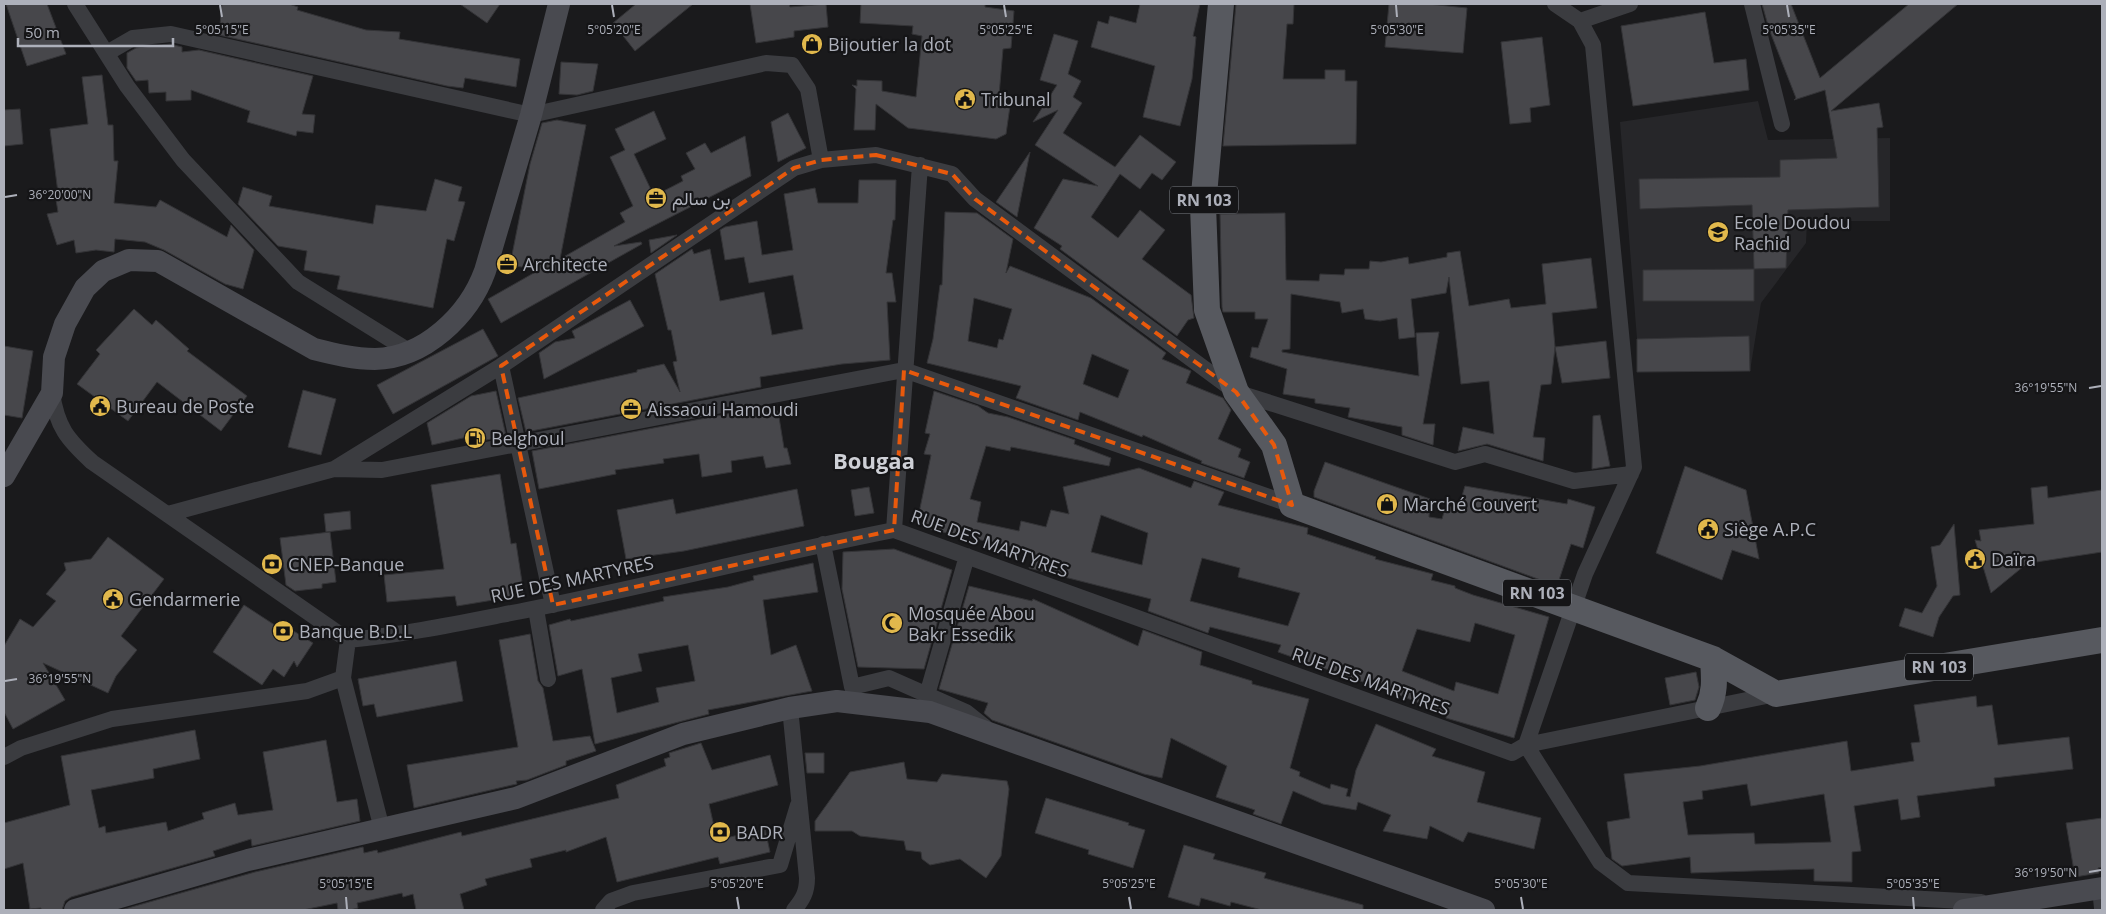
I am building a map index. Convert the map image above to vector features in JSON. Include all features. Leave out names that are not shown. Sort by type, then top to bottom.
[{"type":"main road","name":"RN 103","points":[[1221,4],[1203,206],[1207,300],[1214,336],[1236,392],[1274,445],[1292,504],[1713,659],[1776,694],[2102,640]]},
{"type":"main road","points":[[1708,708],[1714,695],[1713,659]]},
{"type":"street","points":[[75,4],[127,86],[183,160],[298,282],[408,351]]},
{"type":"street","points":[[382,829],[343,678],[348,640],[92,462],[70,442],[55,414],[52,393],[54,357],[65,324],[85,288],[103,271],[128,260],[158,261],[314,349],[342,356],[376,359],[408,351],[450,326],[478,290],[531,115],[559,4]]},
{"type":"street","points":[[1526,745],[1585,574],[1634,467],[1593,45],[1580,20],[1555,4]]},
{"type":"street","points":[[1580,20],[1630,4]]},
{"type":"street","points":[[1752,4],[1782,124]]},
{"type":"street","points":[[106,53],[132,38],[171,34],[531,115],[766,62],[792,65],[808,89],[821,160]]},
{"type":"street","points":[[334,469],[501,366],[794,168],[821,160],[876,156],[952,174],[975,199],[1236,392],[1455,462],[1485,454],[1574,481],[1631,474]]},
{"type":"street","points":[[894,530],[920,165]]},
{"type":"street","points":[[501,366],[553,605]]},
{"type":"street","points":[[168,514],[334,469],[382,470],[904,370],[1292,504]]},
{"type":"street","points":[[4,476],[52,393]]},
{"type":"street","name":"RUE DES MARTYRES","points":[[348,640],[395,636],[536,609],[823,544],[894,530],[1512,753],[1526,745]]},
{"type":"street","points":[[823,544],[845,694]]},
{"type":"street","points":[[927,695],[967,556]]},
{"type":"street","points":[[536,609],[548,679]]},
{"type":"street","points":[[4,757],[21,748],[112,719],[307,691],[343,678]]},
{"type":"street","points":[[74,910],[248,860],[516,798],[683,734],[845,694],[888,678],[966,712],[994,735]]},
{"type":"street","points":[[845,694],[930,712],[1484,910]]},
{"type":"street","points":[[1526,745],[1776,694]]},
{"type":"street","points":[[790,708],[798,806],[807,878],[807,890],[794,910]]},
{"type":"street","points":[[1526,745],[1600,862],[1628,883],[2006,907]]},
{"type":"street","points":[[603,910],[611,901],[633,893],[780,865],[798,806]]},
{"type":"street","points":[[1964,910],[2006,907],[2101,895]]},
{"type":"highlighted area","points":[[876,155],[952,174],[975,199],[1236,392],[1274,445],[1292,505],[904,370],[894,530],[553,605],[501,366],[794,168],[821,160]]},
{"type":"shaded area","name":"Ecole Doudou Rachid","points":[[1758,101],[1768,140],[1890,138],[1890,221],[1807,221],[1806,243],[1761,303],[1750,371],[1637,372],[1637,339],[1620,122]]},
{"type":"building","points":[[6,4],[47,4],[66,54],[27,66]]},
{"type":"building","points":[[222,4],[289,4],[298,7],[297,10],[366,30],[400,32],[399,39],[520,59],[516,87],[465,78],[463,88],[447,86],[219,35]]},
{"type":"building","points":[[460,4],[500,4],[487,23]]},
{"type":"building","points":[[636,4],[693,4],[635,51],[613,23]]},
{"type":"building","points":[[750,4],[789,4],[790,7],[826,4],[828,27],[794,31],[794,37],[756,43]]},
{"type":"building","points":[[861,4],[985,4],[985,7],[1014,11],[1011,48],[1003,49],[998,107],[1010,106],[1006,134],[996,139],[908,128],[876,104],[875,130],[854,130],[856,89],[852,85],[857,86],[857,80],[882,81],[882,91],[916,97],[922,36],[912,34],[913,26],[860,23]]},
{"type":"building","points":[[1140,4],[1200,4],[1193,36],[1196,37],[1192,79],[1180,126],[1143,117],[1155,66],[1091,47],[1098,21],[1108,24],[1110,16],[1136,23]]},
{"type":"building","points":[[1236,4],[1294,4],[1293,24],[1287,24],[1283,79],[1325,79],[1325,70],[1345,70],[1345,81],[1357,81],[1356,144],[1223,146]]},
{"type":"building","points":[[1389,4],[1428,4],[1467,8],[1463,53],[1385,47]]},
{"type":"building","points":[[1762,4],[1791,4],[1820,78],[1909,4],[1958,4],[1831,111],[1879,103],[1883,127],[1877,128],[1879,207],[1788,210],[1786,268],[1754,269],[1752,205],[1640,209],[1639,179],[1780,177],[1780,160],[1837,158],[1825,90],[1794,100],[1796,98],[1769,29]]},
{"type":"building","points":[[1705,12],[1714,63],[1746,59],[1749,90],[1633,106],[1621,26]]},
{"type":"building","points":[[1054,34],[1078,41],[1068,74],[1081,81],[1073,97],[1082,103],[1063,133],[1115,167],[1140,135],[1176,162],[1162,180],[1152,173],[1140,189],[1120,174],[1091,217],[1118,238],[1140,210],[1165,230],[1142,259],[1191,295],[1194,318],[1188,320],[1177,336],[1060,249],[1062,246],[1034,228],[1063,179],[1098,186],[1035,145],[1058,110],[1033,122],[1057,85],[1040,80]]},
{"type":"building","points":[[1542,37],[1550,105],[1530,108],[1531,122],[1510,124],[1501,42]]},
{"type":"building","points":[[170,44],[182,47],[182,52],[199,50],[313,76],[302,114],[315,115],[313,133],[297,131],[296,136],[247,122],[250,111],[191,90],[191,100],[166,101],[166,92],[149,93],[148,80],[136,81],[127,68],[127,53],[136,48]]},
{"type":"building","points":[[561,62],[598,64],[593,91],[577,95],[559,94]]},
{"type":"building","points":[[102,75],[108,125],[113,125],[114,161],[118,161],[114,203],[156,207],[160,200],[227,237],[231,225],[254,250],[243,289],[225,284],[164,250],[145,242],[115,239],[114,252],[96,250],[76,253],[74,240],[57,245],[47,214],[58,212],[55,193],[58,193],[50,129],[88,124],[82,77]]},
{"type":"building","points":[[20,109],[23,144],[4,146],[4,110]]},
{"type":"building","points":[[654,111],[666,139],[634,154],[654,196],[683,181],[681,176],[695,169],[686,153],[705,143],[711,153],[745,136],[751,176],[614,246],[641,242],[642,244],[501,323],[488,299],[539,270],[510,265],[530,164],[542,123],[557,120],[586,125],[560,259],[625,222],[620,213],[633,206],[610,157],[625,150],[615,129]]},
{"type":"building","points":[[788,113],[806,148],[778,162],[771,122]]},
{"type":"building","points":[[1030,152],[1017,217],[996,202]]},
{"type":"building","points":[[435,179],[462,187],[458,201],[465,202],[454,241],[447,239],[433,308],[337,289],[340,276],[304,270],[307,251],[278,246],[238,204],[243,187],[272,196],[269,206],[373,224],[376,205],[426,211]]},
{"type":"building","points":[[859,180],[896,180],[895,220],[893,220],[886,273],[892,273],[896,302],[887,302],[890,360],[842,364],[760,377],[761,387],[526,432],[518,398],[637,372],[637,370],[664,364],[680,392],[673,362],[677,361],[671,330],[668,330],[655,274],[692,249],[694,254],[710,249],[720,301],[764,292],[772,335],[803,329],[793,275],[749,283],[744,257],[725,260],[720,230],[725,227],[757,221],[762,255],[793,250],[784,194],[815,188],[818,203],[858,203]]},
{"type":"building","points":[[945,212],[977,213],[1013,239],[1006,273],[1010,266],[1091,298],[1166,353],[1162,359],[1191,371],[1186,383],[1223,398],[1231,410],[1218,439],[1241,449],[1238,457],[1250,462],[1244,478],[1201,463],[1202,461],[1143,435],[1142,437],[1080,412],[1078,420],[1016,398],[1021,386],[927,363],[933,339],[940,285],[942,285]],"holes":[[[974,298],[1012,309],[1003,340],[999,339],[997,348],[968,341]],[[1092,354],[1129,370],[1118,398],[1083,384]]]},
{"type":"building","points":[[1285,213],[1286,280],[1319,281],[1320,274],[1344,275],[1345,269],[1369,269],[1370,261],[1381,262],[1408,257],[1409,264],[1447,257],[1447,253],[1460,251],[1469,306],[1509,299],[1511,308],[1546,304],[1542,264],[1591,258],[1597,308],[1552,313],[1555,347],[1551,384],[1541,385],[1533,437],[1545,438],[1543,461],[1487,444],[1458,451],[1463,427],[1494,434],[1489,381],[1461,384],[1449,277],[1446,293],[1411,299],[1415,337],[1399,339],[1397,318],[1380,321],[1365,319],[1363,309],[1342,313],[1340,302],[1291,294],[1290,349],[1282,350],[1282,352],[1419,376],[1416,333],[1439,332],[1423,424],[1435,424],[1433,445],[1402,435],[1402,427],[1348,417],[1350,408],[1315,403],[1315,399],[1283,394],[1287,369],[1250,357],[1252,347],[1258,348],[1268,319],[1255,319],[1255,312],[1223,312],[1220,214]]},
{"type":"building","points":[[677,235],[651,253],[649,240]]},
{"type":"building","points":[[1754,269],[1754,301],[1643,301],[1643,270]]},
{"type":"building","points":[[630,300],[644,326],[544,379],[539,353],[555,342],[575,338],[572,331]]},
{"type":"building","points":[[134,309],[152,325],[156,320],[189,349],[187,351],[247,396],[221,431],[157,382],[128,421],[77,384],[100,354],[96,350]]},
{"type":"building","points":[[483,329],[498,356],[393,414],[377,385]]},
{"type":"building","points":[[1749,336],[1750,371],[1637,372],[1637,339]]},
{"type":"building","points":[[1606,341],[1610,378],[1562,383],[1555,347]]},
{"type":"building","points":[[4,346],[33,351],[22,418],[4,415]]},
{"type":"building","points":[[303,390],[336,399],[321,455],[288,447]]},
{"type":"building","points":[[496,391],[506,436],[486,440],[485,433],[432,445],[427,423],[471,396]]},
{"type":"building","points":[[934,391],[978,406],[988,413],[1008,417],[1075,440],[1074,444],[1111,458],[1109,466],[1011,447],[1010,451],[986,446],[970,499],[981,502],[977,522],[1019,531],[1021,521],[1046,527],[1051,510],[1069,514],[1063,487],[1139,468],[1191,488],[1194,481],[1224,492],[1218,505],[1308,528],[1307,534],[1376,557],[1375,559],[1433,574],[1431,580],[1455,586],[1455,588],[1473,595],[1549,617],[1514,738],[1446,718],[1447,714],[1394,693],[1278,652],[1281,645],[1210,627],[1208,633],[1148,611],[1151,599],[1029,568],[1034,551],[923,528],[926,514],[919,513],[931,455],[924,454],[930,434],[925,433]],"holes":[[[1101,515],[1148,533],[1142,565],[1091,552]],[[1202,558],[1240,568],[1238,577],[1300,593],[1288,626],[1190,601]],[[1475,623],[1515,635],[1498,694],[1456,682],[1454,691],[1402,671],[1417,629],[1470,642]]]},
{"type":"building","points":[[764,407],[765,413],[778,411],[784,448],[787,448],[791,464],[766,468],[763,456],[731,461],[732,472],[702,477],[699,454],[663,459],[664,463],[615,470],[616,474],[539,489],[532,451]]},
{"type":"building","points":[[1600,415],[1610,466],[1592,469],[1593,416]]},
{"type":"building","points":[[1325,462],[1430,499],[1429,517],[1442,519],[1446,505],[1458,509],[1465,486],[1567,504],[1568,499],[1595,507],[1583,548],[1571,544],[1557,586],[1314,497],[1314,491]]},
{"type":"building","name":"Siège A.P.C","points":[[1685,466],[1746,490],[1759,559],[1732,550],[1722,580],[1656,553]]},
{"type":"building","points":[[500,474],[511,544],[516,543],[524,595],[457,606],[455,596],[387,602],[384,575],[444,569],[431,485]]},
{"type":"building","points":[[2047,486],[2048,498],[2102,490],[2102,552],[2036,562],[2035,557],[1991,593],[1975,540],[1981,541],[1979,530],[2034,524],[2031,488]]},
{"type":"building","points":[[869,487],[874,513],[855,516],[851,490]]},
{"type":"building","points":[[797,489],[804,526],[684,551],[626,559],[617,510],[673,499],[676,514]]},
{"type":"building","points":[[350,511],[351,529],[326,532],[324,514]]},
{"type":"building","points":[[1954,524],[1960,595],[1953,596],[1939,617],[1933,637],[1899,626],[1905,608],[1922,613],[1937,586],[1931,547],[1940,545]]},
{"type":"building","points":[[330,532],[336,582],[322,584],[322,588],[295,591],[286,585],[280,538]]},
{"type":"building","points":[[108,537],[164,579],[121,636],[137,650],[116,676],[108,693],[43,663],[65,700],[13,729],[4,712],[4,646],[20,619],[33,627],[56,601],[46,594],[66,570],[64,563],[91,559]]},
{"type":"building","name":"Mosquée Abou Bakr Essedik","points":[[894,549],[952,570],[924,669],[858,667],[842,589],[843,552]]},
{"type":"building","points":[[813,563],[818,592],[763,600],[771,655],[796,645],[812,691],[708,710],[709,714],[595,744],[582,669],[558,676],[549,625],[570,619],[571,621],[664,601],[663,597],[728,587],[754,580],[753,576]],"holes":[[[688,645],[695,681],[656,688],[659,702],[617,713],[611,678],[642,671],[638,654]]]},
{"type":"building","points":[[969,586],[1032,601],[1033,599],[1138,646],[1143,630],[1202,652],[1200,665],[1252,681],[1252,684],[1309,699],[1290,768],[1300,772],[1299,776],[1330,789],[1331,784],[1348,789],[1346,796],[1350,797],[1356,770],[1376,724],[1436,749],[1432,756],[1485,772],[1477,802],[1541,818],[1534,849],[1468,832],[1463,842],[1430,826],[1427,839],[1383,831],[1391,815],[1358,802],[1356,810],[1323,804],[1293,791],[1281,824],[1253,814],[1255,810],[1216,797],[1227,766],[1171,738],[1162,778],[1144,774],[992,720],[984,713],[988,703],[939,689]]},
{"type":"building","points":[[244,605],[293,637],[292,630],[313,643],[297,667],[294,661],[284,677],[273,669],[262,685],[213,652]]},
{"type":"building","points":[[530,634],[538,681],[543,688],[553,741],[590,736],[596,751],[566,761],[566,765],[527,780],[516,781],[517,784],[414,808],[407,765],[518,747],[499,640]]},
{"type":"building","points":[[456,661],[463,701],[377,717],[374,704],[363,706],[358,679]]},
{"type":"building","points":[[1696,672],[1699,687],[1695,700],[1670,705],[1665,678]]},
{"type":"building","points":[[1976,696],[1977,707],[1992,705],[1998,745],[2069,737],[2073,769],[1994,778],[1995,786],[1917,796],[1920,817],[1901,820],[1898,799],[1854,806],[1861,851],[1852,852],[1852,882],[1814,881],[1814,869],[1691,873],[1690,857],[1622,866],[1612,859],[1607,822],[1630,818],[1624,774],[1700,766],[1847,741],[1851,771],[1914,761],[1911,743],[1920,742],[1914,705]],"holes":[[[1747,784],[1751,806],[1824,794],[1831,842],[1755,844],[1754,833],[1688,835],[1683,802],[1703,799],[1702,791]]]},
{"type":"building","points":[[195,730],[200,759],[153,769],[154,778],[91,790],[99,828],[105,826],[106,833],[166,822],[168,831],[204,819],[202,813],[235,803],[238,815],[273,810],[263,752],[326,740],[337,802],[357,799],[360,821],[252,846],[251,839],[213,851],[215,856],[71,897],[65,901],[62,910],[30,909],[23,863],[4,869],[4,823],[70,805],[61,756]]},
{"type":"building","points":[[701,743],[712,770],[770,755],[778,785],[709,804],[717,840],[765,829],[770,852],[720,864],[718,857],[617,882],[606,837],[566,852],[566,850],[530,859],[532,867],[485,879],[487,885],[460,894],[464,910],[416,910],[413,894],[403,897],[402,893],[357,903],[358,908],[350,910],[338,910],[337,903],[303,910],[121,910],[255,872],[363,847],[364,853],[377,850],[378,853],[461,832],[462,836],[619,798],[616,785],[666,766],[664,759],[670,757],[669,753]]},
{"type":"building","points":[[805,753],[824,753],[824,773],[807,773]]},
{"type":"building","points":[[904,762],[907,779],[937,782],[942,774],[1007,781],[1009,789],[1001,856],[986,878],[960,859],[930,865],[922,859],[921,852],[906,850],[904,841],[860,836],[852,831],[815,831],[815,821],[850,772]]},
{"type":"building","points":[[1046,798],[1129,823],[1128,825],[1145,830],[1133,868],[1088,854],[1089,850],[1035,833]]},
{"type":"building","points":[[2102,818],[2102,867],[2098,868],[2099,873],[2075,877],[2066,823]]},
{"type":"building","points":[[1184,845],[1215,854],[1213,859],[1266,873],[1264,878],[1363,905],[1363,910],[1262,910],[1231,902],[1230,906],[1201,898],[1199,906],[1168,897]]},
{"type":"place","name":"Bijoutier la dot","points":[[812,44]]},
{"type":"place","name":"Tribunal","points":[[965,99]]},
{"type":"place","name":"بن سالم","points":[[656,198]]},
{"type":"place","name":"Ecole Doudou Rachid","points":[[1718,232]]},
{"type":"place","name":"Architecte","points":[[507,264]]},
{"type":"place","name":"Bureau de Poste","points":[[100,406]]},
{"type":"place","name":"Aissaoui Hamoudi","points":[[631,409]]},
{"type":"place","name":"Belghoul","points":[[475,438]]},
{"type":"place","name":"Marché Couvert","points":[[1387,504]]},
{"type":"place","name":"Siège A.P.C","points":[[1708,529]]},
{"type":"place","name":"Daïra","points":[[1975,559]]},
{"type":"place","name":"CNEP-Banque","points":[[272,564]]},
{"type":"place","name":"Gendarmerie","points":[[113,599]]},
{"type":"place","name":"Mosquée Abou Bakr Essedik","points":[[892,623]]},
{"type":"place","name":"Banque B.D.L","points":[[283,631]]},
{"type":"place","name":"BADR","points":[[720,832]]},
{"type":"district","name":"Bougaa","points":[[874,460]]}]
